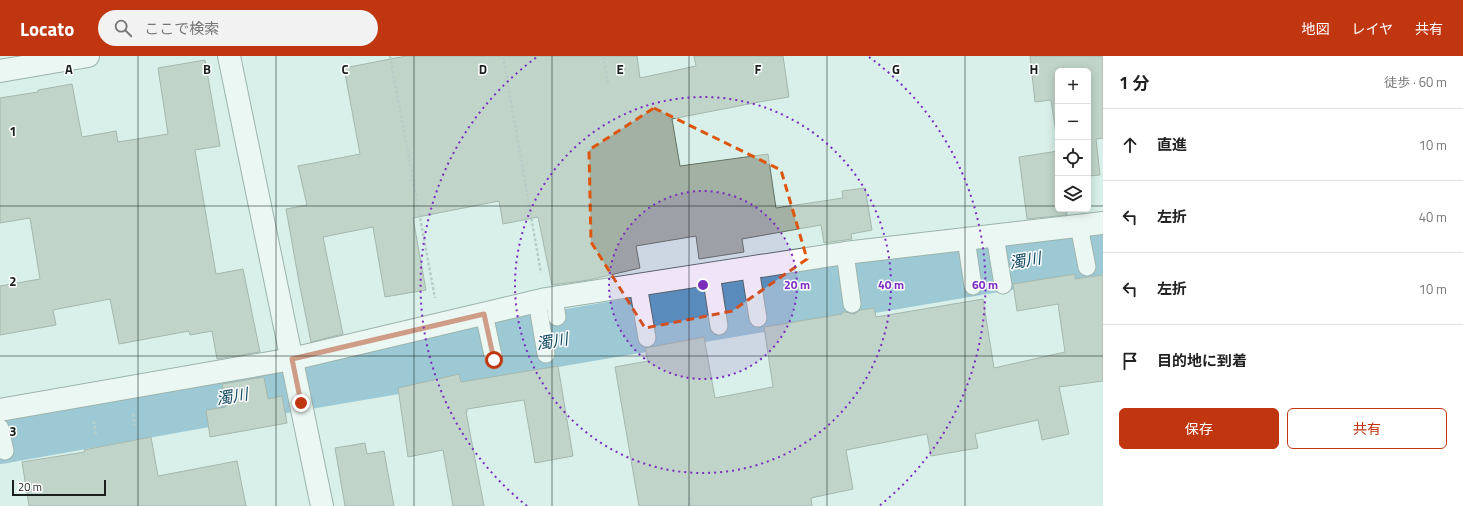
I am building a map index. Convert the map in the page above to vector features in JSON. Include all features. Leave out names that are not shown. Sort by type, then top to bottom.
[{"type":"street","points":[[0,71],[88,56]]},
{"type":"street","points":[[229,56],[322,506]]},
{"type":"street","points":[[0,410],[129,393],[292,359],[439,324],[486,322],[547,307],[640,295],[752,276],[1081,231],[1103,223]]},
{"type":"lane","points":[[1081,231],[1087,267]]},
{"type":"lane","points":[[996,242],[1003,285]]},
{"type":"lane","points":[[967,247],[973,286]]},
{"type":"lane","points":[[847,263],[852,304]]},
{"type":"lane","points":[[752,276],[758,318]]},
{"type":"lane","points":[[712,284],[719,326]]},
{"type":"lane","points":[[640,295],[647,338]]},
{"type":"lane","points":[[546,354],[547,307]]},
{"type":"lane","points":[[486,322],[494,360]]},
{"type":"lane","points":[[0,428],[5,451]]},
{"type":"path","points":[[390,56],[439,324]]},
{"type":"path","points":[[503,56],[547,307]]},
{"type":"path","points":[[603,56],[608,84]]},
{"type":"path","points":[[690,498],[691,506]]},
{"type":"highlighted area","points":[[654,108],[781,170],[807,259],[732,311],[645,328],[591,242],[589,150]]},
{"type":"building","points":[[406,56],[637,56],[640,78],[696,66],[694,56],[783,56],[789,97],[672,119],[680,166],[768,154],[776,208],[843,198],[842,191],[865,188],[872,230],[851,234],[852,239],[824,243],[821,225],[742,239],[744,252],[699,259],[696,236],[636,246],[640,268],[589,280],[552,285],[538,217],[503,224],[499,201],[413,218],[426,290],[385,297],[373,227],[323,237],[343,334],[311,342],[286,209],[307,205],[298,166],[360,154],[344,68]]},
{"type":"building","points":[[1030,56],[1103,56],[1103,138],[1096,139],[1100,175],[1091,176],[1091,68],[1055,68],[1055,127],[1051,100],[1035,102]]},
{"type":"building","points":[[205,60],[220,146],[195,150],[216,274],[243,269],[260,352],[217,359],[212,331],[190,335],[189,331],[119,344],[110,299],[53,310],[56,325],[0,335],[0,286],[40,279],[30,218],[0,223],[0,98],[38,92],[38,90],[72,84],[82,137],[116,131],[118,142],[168,134],[158,68]]},
{"type":"building","points":[[1055,151],[1055,212],[1066,212],[1067,215],[1027,219],[1019,157]]},
{"type":"building","points":[[1075,274],[1075,279],[1103,275],[1103,381],[1059,387],[1069,434],[1042,440],[1038,420],[975,434],[978,448],[931,456],[927,434],[846,450],[853,489],[811,498],[812,506],[639,506],[615,367],[648,361],[645,348],[704,337],[715,398],[773,387],[764,327],[842,314],[842,312],[854,314],[860,310],[874,308],[876,317],[983,299],[994,368],[1065,352],[1058,304],[1017,311],[1013,284]]},
{"type":"building","points":[[558,366],[573,456],[535,463],[524,400],[467,409],[466,412],[484,506],[453,506],[443,450],[408,457],[398,388],[459,374],[461,382]]},
{"type":"building","points":[[264,377],[268,399],[282,396],[287,423],[210,437],[206,410],[226,407],[222,384]]},
{"type":"building","points":[[151,437],[158,476],[237,461],[246,506],[29,506],[22,462],[85,452],[84,450]]},
{"type":"building","points":[[365,443],[367,454],[384,451],[394,506],[345,506],[335,448]]},
{"type":"waterway","name":"濁川","points":[[0,436],[297,383],[1103,246]]},
{"type":"route","points":[[301,403],[292,359],[484,314],[494,360]]}]
